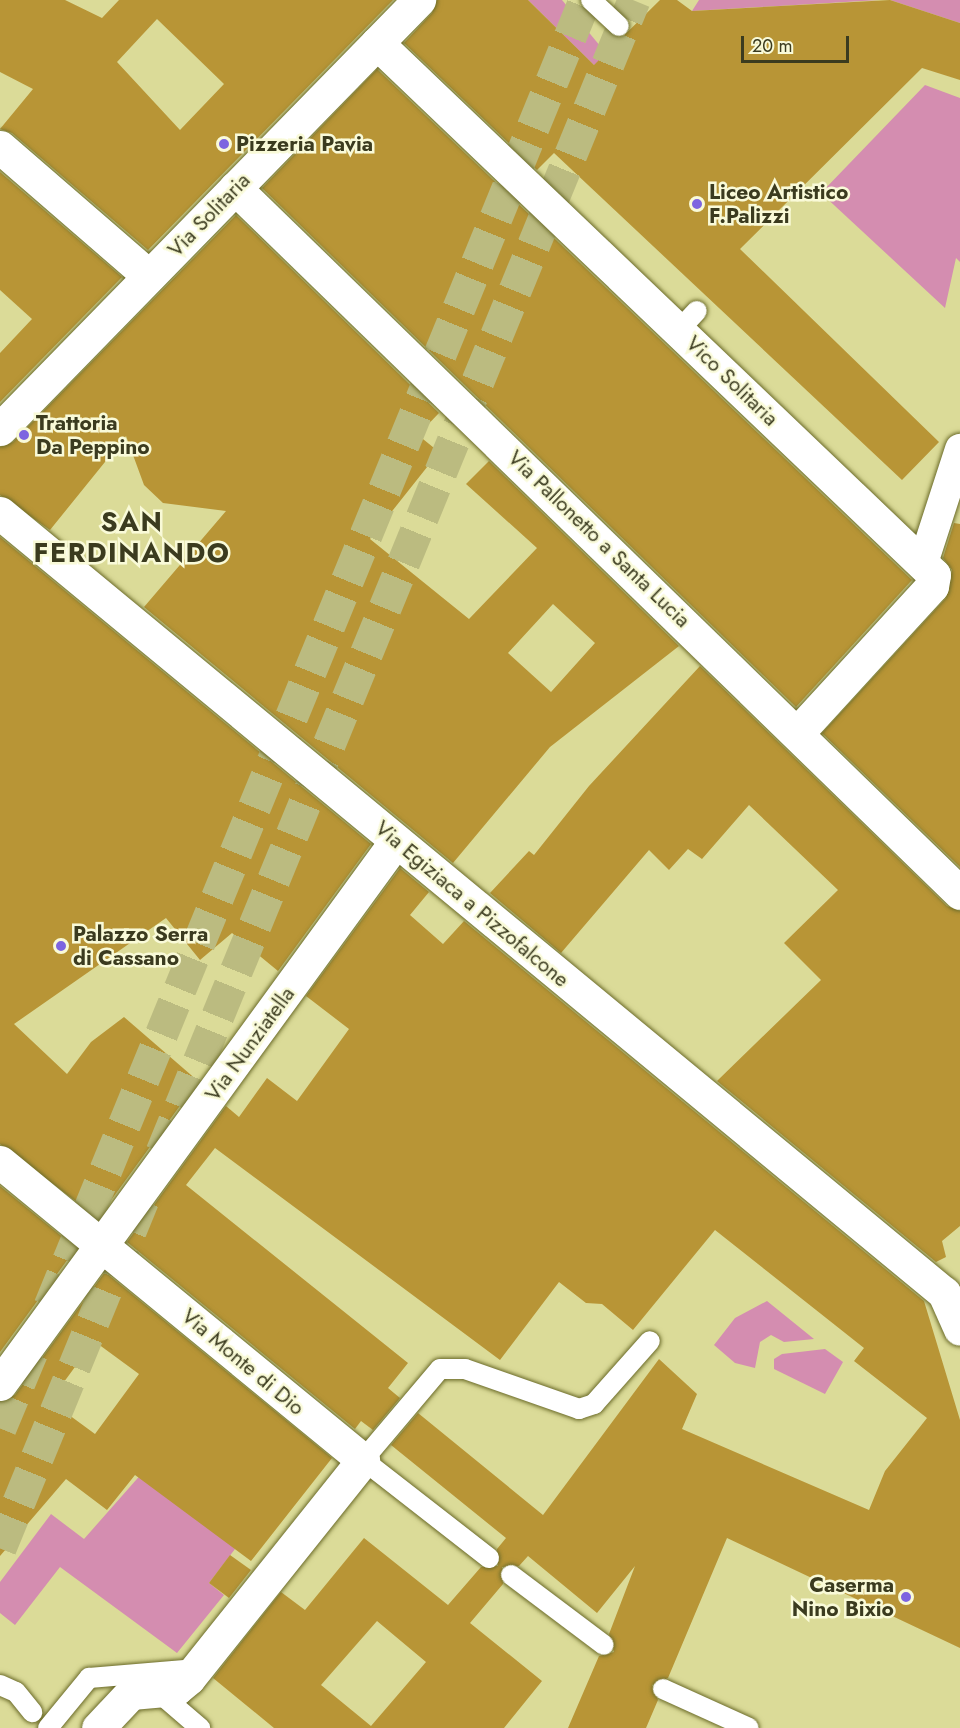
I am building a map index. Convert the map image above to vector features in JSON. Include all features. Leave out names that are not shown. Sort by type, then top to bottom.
[{"type":"street","name":"Via Solitaria","points":[[0,429],[419,0]]},
{"type":"street","name":"Vico Solitaria","points":[[377,43],[688,320],[934,575],[932,586],[798,732]]},
{"type":"street","points":[[0,147],[149,276]]},
{"type":"street","name":"Via Pallonetto a Santa Lucia","points":[[235,188],[798,732],[960,893]]},
{"type":"street","points":[[923,562],[960,449]]},
{"type":"street","name":"Via Egiziaca a Pizzofalcone","points":[[0,513],[944,1293],[960,1329]]},
{"type":"street","name":"Via Nunziatella","points":[[0,1384],[103,1246],[396,841]]},
{"type":"street","name":"Via Monte di Dio","points":[[0,1162],[363,1460]]},
{"type":"street","points":[[98,1728],[131,1694],[183,1685],[363,1460]]},
{"type":"lane","points":[[591,0],[619,26]]},
{"type":"lane","points":[[363,1460],[440,1369],[454,1367],[564,1407],[586,1408],[650,1341]]},
{"type":"lane","name":"Via Monte di Dio","points":[[363,1460],[489,1558]]},
{"type":"lane","points":[[511,1575],[604,1645]]},
{"type":"lane","points":[[48,1728],[84,1681],[106,1676],[197,1669]]},
{"type":"lane","points":[[0,1685],[16,1692],[32,1712]]},
{"type":"lane","points":[[663,1689],[749,1728]]},
{"type":"lane","points":[[157,1691],[200,1728]]},
{"type":"shaded area","points":[[528,0],[562,0],[615,64],[605,76]]},
{"type":"shaded area","points":[[699,0],[879,0],[692,11]]},
{"type":"shaded area","points":[[890,0],[960,0],[960,23]]},
{"type":"shaded area","points":[[925,85],[960,98],[960,262],[956,258],[945,308],[821,193]]},
{"type":"shaded area","points":[[767,1301],[814,1339],[784,1342],[771,1335],[760,1342],[755,1368],[735,1363],[714,1345],[735,1318]]},
{"type":"shaded area","points":[[825,1349],[843,1362],[825,1394],[774,1369],[774,1359],[782,1354]]},
{"type":"shaded area","points":[[151,1463],[235,1549],[209,1583],[224,1595],[177,1653],[60,1567],[15,1625],[0,1613],[0,1582],[51,1514],[84,1539]]},
{"type":"building","points":[[0,0],[65,0],[102,18],[119,0],[393,0],[148,250],[12,133],[0,129],[33,89],[0,72]],"holes":[[[157,19],[224,84],[180,130],[117,62]]]},
{"type":"building","points":[[437,0],[528,0],[594,65],[660,0],[677,0],[692,11],[890,0],[960,23],[960,80],[922,68],[740,249],[939,442],[902,480],[554,153],[537,170],[404,43],[432,13]]},
{"type":"building","points":[[377,69],[912,580],[796,707],[262,188]]},
{"type":"building","points":[[0,172],[122,277],[0,402],[0,353],[32,319],[0,290]]},
{"type":"building","points":[[236,215],[439,413],[418,435],[439,452],[370,539],[469,619],[537,548],[466,484],[489,461],[679,646],[550,747],[453,863],[144,607],[226,511],[163,503],[144,485],[126,436],[50,530],[0,495],[0,447],[13,442]],"holes":[[[553,604],[595,643],[551,692],[508,653]]]},
{"type":"building","points":[[954,523],[960,524],[960,867],[822,733],[946,598],[952,570],[943,558]]},
{"type":"building","name":"Palazzo Serra di Cassano","points":[[0,537],[371,844],[278,971],[232,933],[200,960],[166,918],[14,1024],[67,1074],[91,1042],[124,1017],[198,1081],[98,1218],[0,1144]]},
{"type":"building","points":[[700,666],[947,906],[960,911],[960,1226],[942,1241],[946,1257],[936,1262],[717,1081],[821,980],[784,943],[838,890],[749,805],[702,859],[688,849],[669,870],[649,850],[561,953],[490,893],[529,851],[534,855],[589,786]]},
{"type":"building","points":[[400,868],[429,892],[410,915],[443,944],[464,921],[924,1301],[960,1420],[960,1648],[727,1538],[668,1678],[652,1685],[658,1700],[646,1728],[568,1728],[599,1656],[614,1652],[609,1634],[635,1566],[597,1613],[528,1556],[519,1566],[502,1567],[503,1584],[470,1623],[542,1681],[504,1728],[274,1728],[213,1678],[281,1592],[305,1610],[364,1538],[448,1605],[481,1567],[498,1566],[497,1549],[506,1538],[391,1445],[418,1413],[543,1515],[659,1359],[697,1394],[682,1429],[869,1510],[885,1471],[927,1418],[854,1361],[864,1348],[715,1230],[633,1330],[602,1304],[586,1303],[559,1282],[500,1360],[215,1148],[186,1185],[408,1363],[388,1388],[400,1398],[373,1430],[361,1421],[355,1429],[127,1242],[226,1106],[239,1117],[267,1078],[297,1101],[349,1029],[306,996]],"holes":[[[377,1621],[426,1662],[371,1726],[321,1685]]]},
{"type":"building","points":[[0,1186],[76,1248],[0,1352]]},
{"type":"building","points":[[105,1272],[332,1458],[251,1561],[135,1475],[107,1510],[66,1479],[0,1556],[0,1402],[15,1395]],"holes":[[[94,1341],[139,1374],[95,1434],[50,1401]]]},
{"type":"building","points":[[230,1555],[251,1570],[229,1598],[209,1583]]},
{"type":"tunnel","points":[[50,1306],[585,0]]},
{"type":"tunnel","points":[[162,1152],[634,0]]},
{"type":"tunnel","points":[[0,1548],[144,1197]]},
{"type":"tunnel","points":[[0,1428],[32,1351]]},
{"type":"place","name":"Pizzeria Pavia","points":[[224,144]]},
{"type":"place","name":"Liceo Artistico F.Palizzi","points":[[697,204]]},
{"type":"place","name":"Trattoria Da Peppino","points":[[24,435]]},
{"type":"place","name":"Palazzo Serra di Cassano","points":[[61,946]]},
{"type":"place","name":"Caserma Nino Bixio","points":[[906,1597]]},
{"type":"district","name":"SAN FERDINANDO","points":[[132,536]]}]
